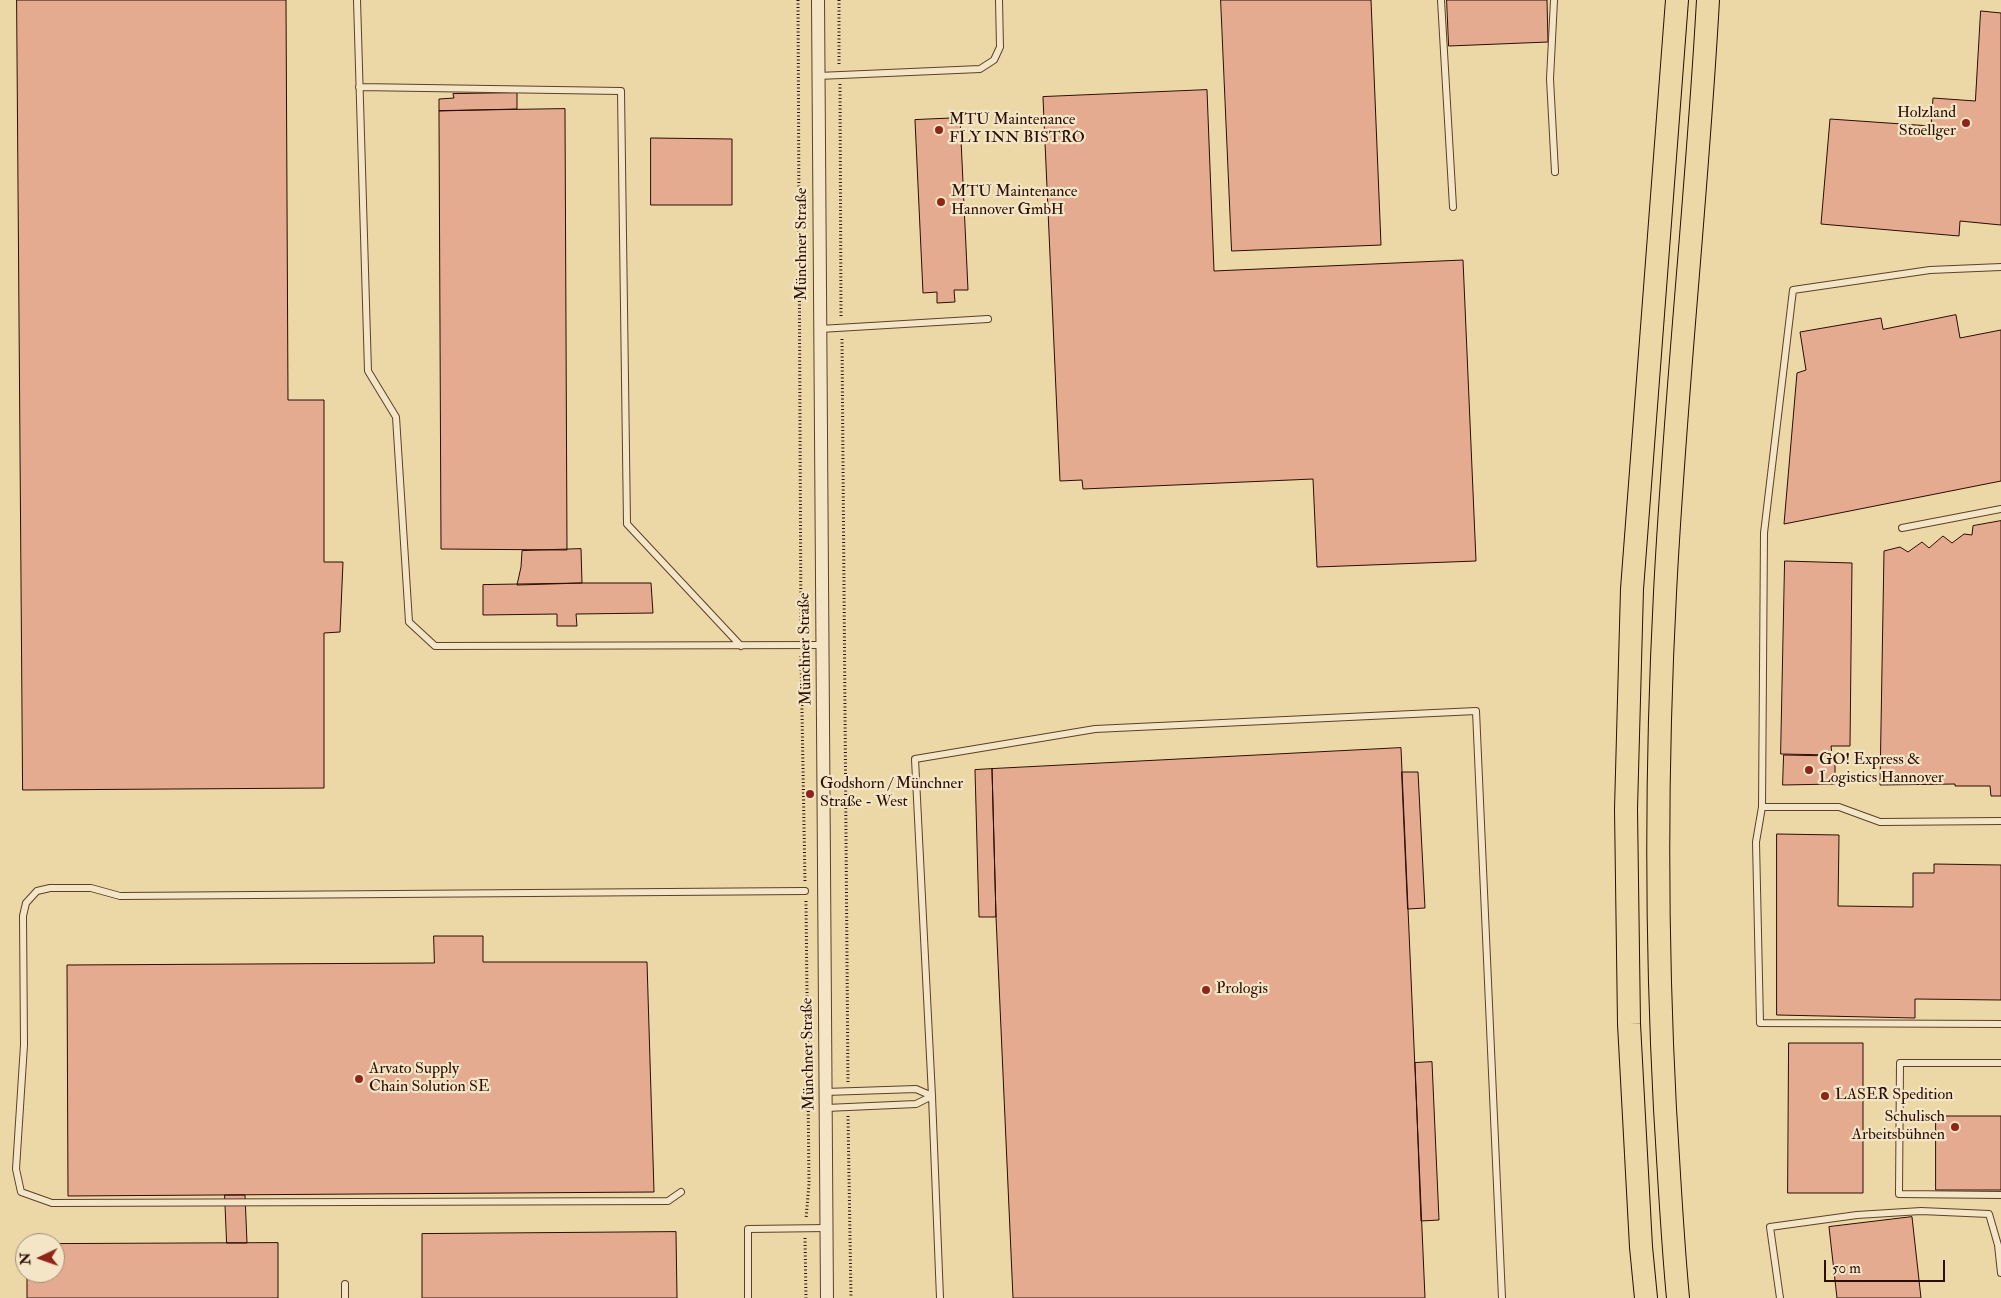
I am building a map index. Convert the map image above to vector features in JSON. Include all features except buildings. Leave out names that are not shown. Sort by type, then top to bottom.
[{"type":"highway","points":[[1646,1298],[1641,1247],[1629,1024],[1626,809],[1633,579],[1677,0]]},
{"type":"highway","points":[[1678,1298],[1672,1233],[1660,1012],[1657,894],[1658,807],[1665,594],[1682,336],[1704,77],[1708,0]]},
{"type":"street","name":"Münchner Straße","points":[[818,0],[827,1298]]},
{"type":"lane","points":[[357,0],[368,371],[396,417],[409,622],[435,646],[822,645]]},
{"type":"lane","points":[[818,76],[980,69],[994,60],[1000,47],[999,0]]},
{"type":"lane","points":[[1441,0],[1453,207]]},
{"type":"lane","points":[[1554,0],[1550,79],[1555,172]]},
{"type":"lane","points":[[359,87],[621,90],[627,524],[740,646]]},
{"type":"lane","points":[[2001,267],[1930,270],[1793,290],[1764,533],[1762,807],[1756,842],[1760,1023],[2001,1024]]},
{"type":"lane","points":[[820,330],[988,318]]},
{"type":"lane","points":[[1902,528],[2001,509]]},
{"type":"lane","points":[[940,1298],[915,760],[1095,729],[1476,711],[1502,1298]]},
{"type":"lane","points":[[1762,807],[1839,807],[1880,822],[2001,821]]},
{"type":"lane","points":[[681,1192],[668,1201],[62,1203],[52,1203],[22,1192],[16,1169],[24,1045],[23,916],[26,903],[37,891],[58,888],[91,888],[120,896],[806,891]]},
{"type":"lane","points":[[2001,1063],[1900,1063],[1899,1194],[2001,1195]]},
{"type":"lane","points":[[826,1092],[916,1089],[932,1096]]},
{"type":"lane","points":[[826,1108],[916,1104],[932,1096]]},
{"type":"lane","points":[[1780,1298],[1770,1228],[1857,1215],[1921,1211],[1989,1214],[1998,1245],[2001,1273]]},
{"type":"lane","points":[[748,1298],[748,1229],[827,1228]]},
{"type":"lane","points":[[345,1284],[345,1298]]},
{"type":"path","points":[[839,0],[848,1092]]},
{"type":"path","points":[[848,1108],[851,1298]]},
{"type":"place","name":"Holzland Stoellger","points":[[1966,123]]},
{"type":"place","name":"MTU Maintenance FLY INN BISTRO","points":[[939,130]]},
{"type":"place","name":"MTU Maintenance Hannover GmbH","points":[[941,202]]},
{"type":"place","name":"GO! Express & Logistics Hannover","points":[[1809,770]]},
{"type":"place","name":"Godshorn / Münchner Straße - West","points":[[810,794]]},
{"type":"place","name":"Prologis","points":[[1206,990]]},
{"type":"place","name":"Arvato Supply Chain Solution SE","points":[[359,1079]]},
{"type":"place","name":"LASER Spedition","points":[[1825,1096]]},
{"type":"place","name":"Schulisch Arbeitsbühnen","points":[[1955,1127]]}]
